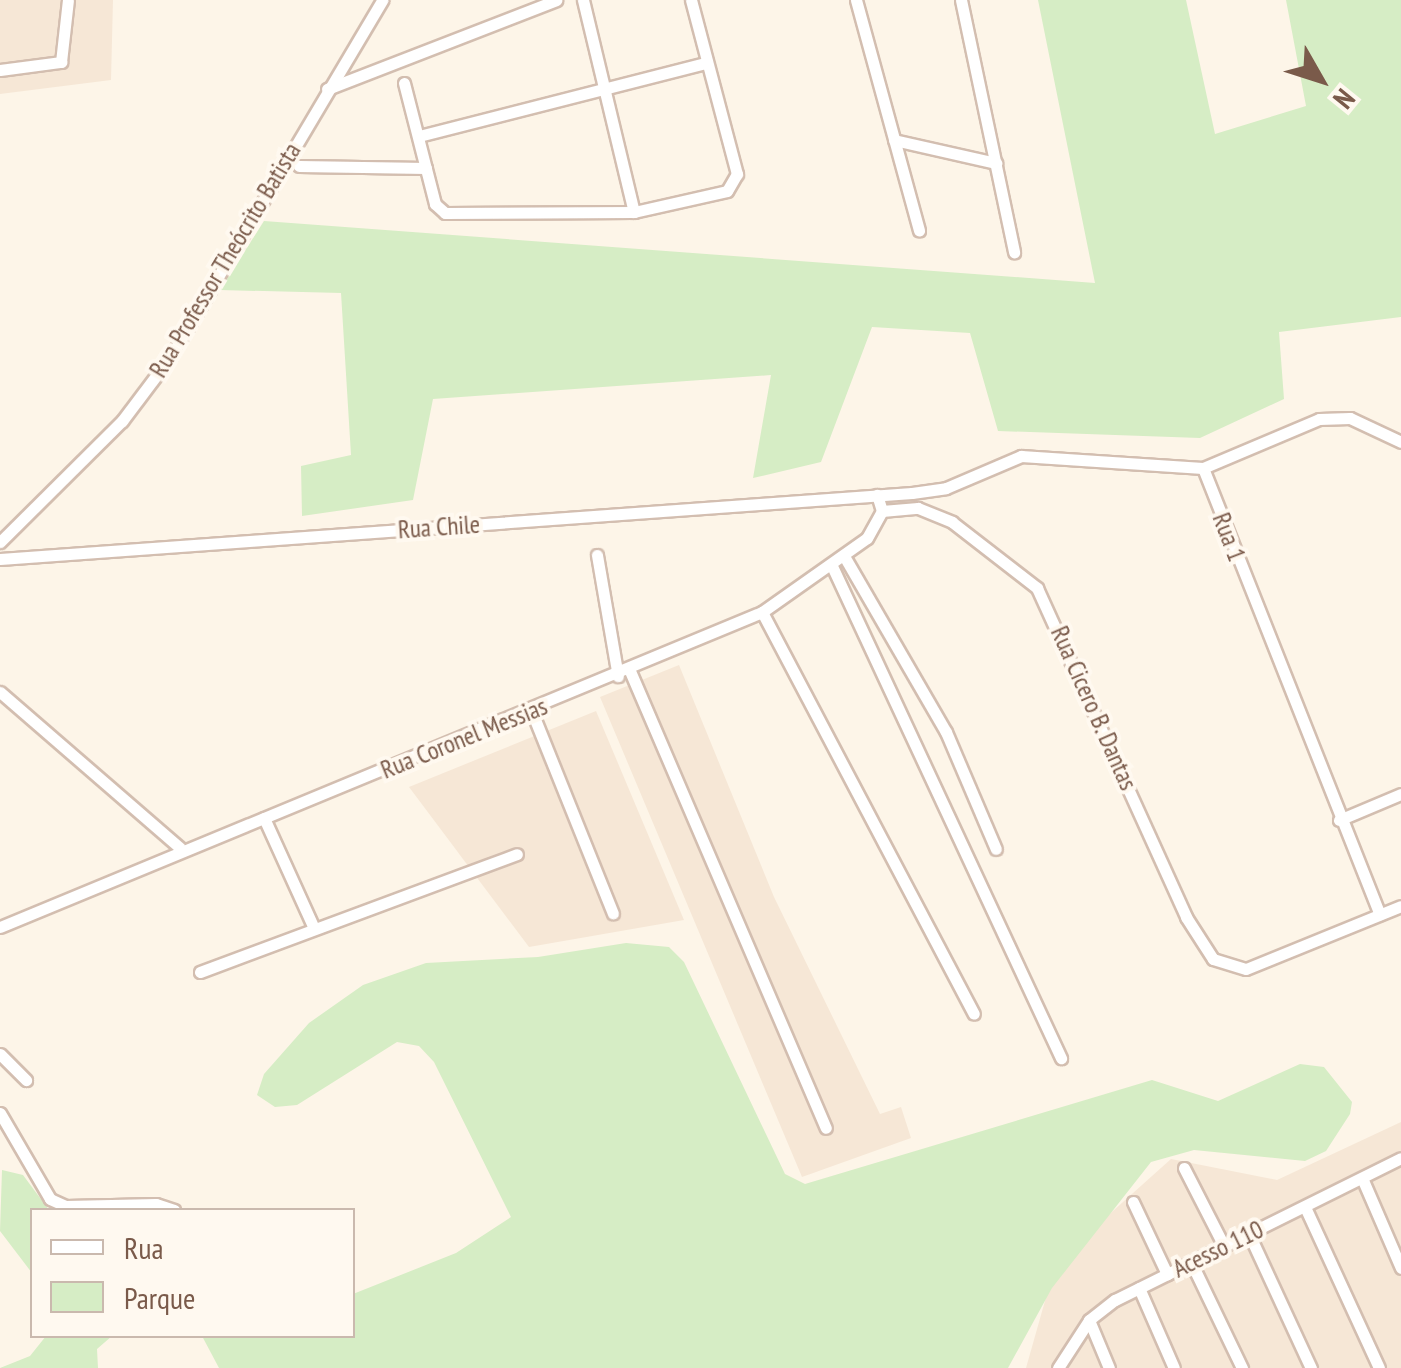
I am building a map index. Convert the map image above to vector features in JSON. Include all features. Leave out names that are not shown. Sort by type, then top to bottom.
[{"type":"street","points":[[0,70],[61,62],[68,0]]},
{"type":"street","name":"Rua Professor Theócrito Batista","points":[[0,542],[122,422],[172,356],[382,0]]},
{"type":"street","points":[[328,89],[556,0]]},
{"type":"street","points":[[583,0],[634,212]]},
{"type":"street","points":[[404,82],[435,204],[445,213],[634,212],[733,186],[736,174],[692,0]]},
{"type":"street","points":[[856,0],[919,231]]},
{"type":"street","points":[[961,0],[1014,252]]},
{"type":"street","points":[[419,136],[705,63]]},
{"type":"street","points":[[894,140],[996,163]]},
{"type":"street","points":[[299,166],[426,168]]},
{"type":"street","points":[[882,511],[877,495],[946,488],[1021,456],[1202,468],[1319,419],[1350,418],[1401,442]]},
{"type":"street","name":"Rua 1","points":[[1202,468],[1339,820],[1380,914]]},
{"type":"street","name":"Rua Chile","points":[[0,558],[877,495]]},
{"type":"street","name":"Rua Cicero B. Dantas","points":[[882,511],[918,508],[952,522],[1037,588],[1198,942],[1213,960],[1246,969],[1380,914]]},
{"type":"street","name":"Rua Coronel Messias","points":[[0,927],[180,848],[532,712],[762,612],[868,538],[882,511]]},
{"type":"street","points":[[597,555],[618,676]]},
{"type":"street","points":[[844,556],[946,732],[996,849]]},
{"type":"street","points":[[832,566],[1060,1058]]},
{"type":"street","points":[[762,612],[974,1014]]},
{"type":"street","points":[[630,671],[826,1128]]},
{"type":"street","points":[[0,692],[180,848]]},
{"type":"street","points":[[532,712],[613,913]]},
{"type":"street","points":[[1339,820],[1401,794]]},
{"type":"street","points":[[264,818],[314,928]]},
{"type":"street","points":[[200,972],[517,854]]},
{"type":"street","points":[[1380,914],[1401,906]]},
{"type":"street","points":[[0,1054],[26,1080]]},
{"type":"street","points":[[0,1113],[50,1198],[66,1206],[156,1204],[168,1208]]},
{"type":"street","name":"Acesso 110","points":[[1058,1368],[1089,1320],[1140,1288],[1401,1158]]},
{"type":"street","points":[[1184,1168],[1224,1246]]},
{"type":"street","points":[[1362,1178],[1401,1268]]},
{"type":"street","points":[[1133,1202],[1167,1274]]},
{"type":"street","points":[[1305,1206],[1379,1368]]},
{"type":"street","points":[[1249,1234],[1311,1368]]},
{"type":"street","points":[[1191,1262],[1242,1368]]},
{"type":"street","points":[[1140,1288],[1174,1368]]},
{"type":"street","points":[[1089,1320],[1109,1368]]},
{"type":"shaded area","points":[[0,0],[113,0],[111,80],[0,94]]},
{"type":"shaded area","points":[[679,665],[774,897],[880,1114],[901,1107],[911,1138],[802,1177],[600,697]]},
{"type":"shaded area","points":[[596,711],[684,920],[529,947],[409,787]]},
{"type":"shaded area","points":[[1401,1122],[1401,1368],[1026,1368],[1056,1262],[1171,1159],[1277,1180]]},
{"type":"green space","points":[[1038,0],[1186,0],[1215,134],[1306,106],[1286,0],[1401,0],[1401,317],[1279,332],[1284,399],[1200,438],[998,431],[970,333],[872,327],[821,462],[753,478],[771,375],[433,399],[413,500],[302,516],[301,466],[351,455],[341,293],[220,290],[264,221],[1095,283]]},
{"type":"green space","points":[[626,943],[669,947],[684,962],[785,1174],[805,1184],[1152,1080],[1218,1101],[1300,1064],[1324,1067],[1352,1102],[1350,1114],[1326,1151],[1305,1161],[1194,1150],[1151,1162],[1052,1288],[1008,1368],[219,1368],[203,1338],[355,1338],[355,1293],[456,1253],[511,1217],[434,1062],[419,1046],[397,1042],[297,1105],[275,1107],[257,1095],[264,1074],[309,1023],[363,985],[426,963],[538,957]]},
{"type":"green space","points":[[2,1170],[23,1175],[48,1208],[30,1208],[30,1270],[0,1231]]},
{"type":"green space","points":[[44,1338],[110,1338],[97,1349],[98,1368],[0,1368],[30,1356]]}]
